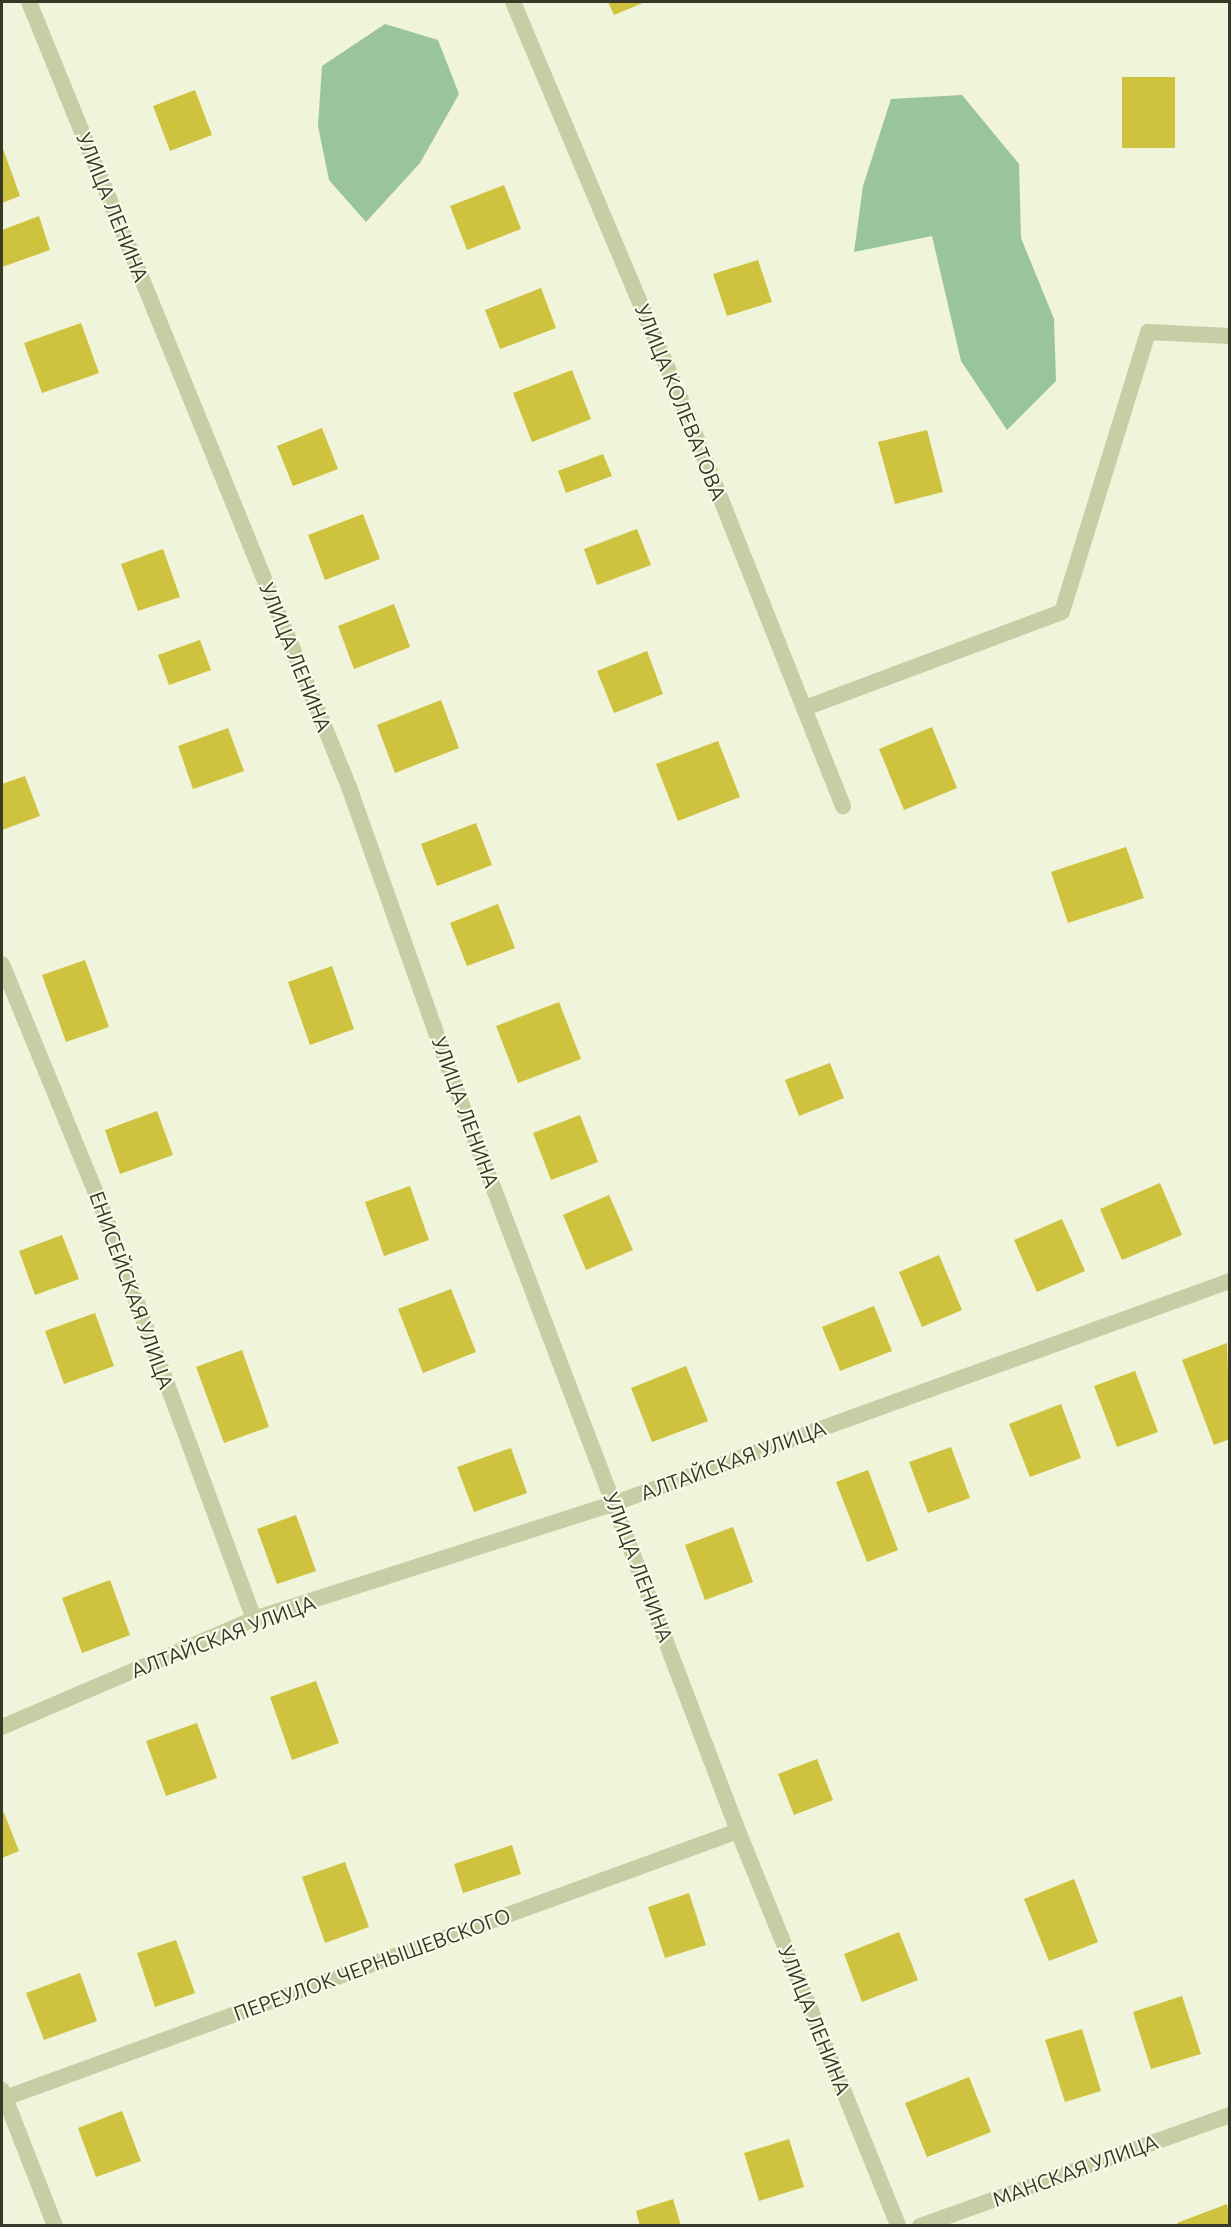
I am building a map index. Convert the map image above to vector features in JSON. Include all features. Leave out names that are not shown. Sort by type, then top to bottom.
[{"type":"street","name":"УЛИЦА ЛЕНИНА","points":[[29,2],[349,787],[457,1092],[738,1831],[898,2226]]},
{"type":"street","name":"УЛИЦА КОЛЕВАТОВА","points":[[513,2],[683,404],[843,806]]},
{"type":"street","points":[[805,708],[1062,612],[1148,332],[1230,336]]},
{"type":"street","name":"ЕНИСЕЙСКАЯ УЛИЦА","points":[[2,964],[99,1200],[254,1619]]},
{"type":"street","name":"АЛТАЙСКАЯ УЛИЦА","points":[[2,1727],[254,1619],[615,1503],[1230,1281]]},
{"type":"street","name":"ПЕРЕУЛОК ЧЕРНЫШЕВСКОГО","points":[[3,2094],[738,1831]]},
{"type":"street","points":[[3,2094],[55,2226]]},
{"type":"street","name":"МАНСКАЯ УЛИЦА","points":[[921,2226],[1230,2115]]},
{"type":"green space","points":[[385,24],[438,40],[459,94],[420,163],[366,222],[329,180],[318,126],[322,66]]},
{"type":"green space","points":[[962,95],[1019,164],[1021,238],[1054,319],[1056,381],[1007,430],[961,361],[932,236],[854,252],[863,186],[891,99]]},
{"type":"building","points":[[608,2],[645,2],[614,15]]},
{"type":"building","points":[[1122,77],[1175,77],[1175,148],[1122,148]]},
{"type":"building","points":[[195,90],[212,135],[170,151],[153,106]]},
{"type":"building","points":[[2,146],[20,196],[2,203]]},
{"type":"building","points":[[504,185],[521,229],[467,250],[450,206]]},
{"type":"building","points":[[39,216],[50,250],[2,267],[2,230]]},
{"type":"building","points":[[758,260],[772,302],[727,316],[713,274]]},
{"type":"building","points":[[541,288],[556,328],[500,349],[485,310]]},
{"type":"building","points":[[81,323],[99,373],[42,393],[24,343]]},
{"type":"building","points":[[572,370],[591,419],[532,442],[513,393]]},
{"type":"building","points":[[322,428],[338,469],[293,486],[277,446]]},
{"type":"building","points":[[927,430],[943,492],[895,504],[878,442]]},
{"type":"building","points":[[603,454],[612,476],[566,493],[558,471]]},
{"type":"building","points":[[363,514],[380,559],[325,580],[308,535]]},
{"type":"building","points":[[637,529],[651,565],[597,585],[584,549]]},
{"type":"building","points":[[163,549],[180,597],[138,611],[121,564]]},
{"type":"building","points":[[394,604],[410,647],[354,669],[338,626]]},
{"type":"building","points":[[200,640],[211,670],[169,685],[158,655]]},
{"type":"building","points":[[647,651],[663,694],[614,713],[597,671]]},
{"type":"building","points":[[441,700],[459,748],[395,773],[377,725]]},
{"type":"building","points":[[932,727],[957,788],[904,810],[879,749]]},
{"type":"building","points":[[228,728],[244,771],[193,789],[178,746]]},
{"type":"building","points":[[718,741],[740,797],[678,821],[656,764]]},
{"type":"building","points":[[25,776],[40,816],[2,830],[2,784]]},
{"type":"building","points":[[476,823],[492,865],[437,886],[421,844]]},
{"type":"building","points":[[1126,847],[1144,898],[1068,923],[1051,872]]},
{"type":"building","points":[[498,904],[515,948],[467,966],[450,923]]},
{"type":"building","points":[[85,960],[109,1027],[66,1042],[42,975]]},
{"type":"building","points":[[332,966],[354,1029],[310,1045],[288,982]]},
{"type":"building","points":[[559,1002],[581,1059],[518,1083],[496,1026]]},
{"type":"building","points":[[830,1063],[844,1098],[799,1116],[785,1080]]},
{"type":"building","points":[[157,1111],[173,1155],[120,1174],[105,1130]]},
{"type":"building","points":[[580,1115],[598,1162],[551,1180],[533,1133]]},
{"type":"building","points":[[1160,1183],[1182,1235],[1122,1260],[1100,1209]]},
{"type":"building","points":[[410,1186],[429,1240],[384,1256],[365,1202]]},
{"type":"building","points":[[609,1195],[633,1250],[586,1270],[563,1215]]},
{"type":"building","points":[[1062,1219],[1085,1271],[1037,1292],[1014,1240]]},
{"type":"building","points":[[62,1235],[79,1279],[35,1295],[19,1251]]},
{"type":"building","points":[[939,1255],[962,1310],[922,1327],[899,1272]]},
{"type":"building","points":[[451,1289],[476,1352],[423,1373],[398,1309]]},
{"type":"building","points":[[874,1306],[892,1351],[840,1371],[822,1327]]},
{"type":"building","points":[[95,1313],[114,1366],[64,1384],[45,1331]]},
{"type":"building","points":[[1227,1343],[1230,1439],[1214,1445],[1182,1360]]},
{"type":"building","points":[[242,1350],[269,1427],[224,1443],[196,1367]]},
{"type":"building","points":[[686,1366],[708,1421],[652,1442],[631,1388]]},
{"type":"building","points":[[1135,1371],[1158,1432],[1117,1447],[1094,1386]]},
{"type":"building","points":[[1061,1404],[1081,1458],[1030,1477],[1009,1424]]},
{"type":"building","points":[[951,1447],[970,1498],[928,1513],[909,1462]]},
{"type":"building","points":[[511,1448],[527,1493],[474,1512],[457,1467]]},
{"type":"building","points":[[868,1470],[898,1550],[867,1562],[836,1482]]},
{"type":"building","points":[[296,1515],[316,1571],[277,1584],[257,1529]]},
{"type":"building","points":[[733,1527],[753,1582],[705,1600],[685,1545]]},
{"type":"building","points":[[110,1580],[130,1635],[82,1653],[62,1598]]},
{"type":"building","points":[[316,1681],[339,1743],[292,1760],[270,1697]]},
{"type":"building","points":[[197,1723],[217,1778],[166,1796],[146,1741]]},
{"type":"building","points":[[817,1759],[833,1800],[794,1815],[778,1774]]},
{"type":"building","points":[[2,1808],[19,1851],[2,1858]]},
{"type":"building","points":[[512,1845],[521,1874],[463,1893],[454,1864]]},
{"type":"building","points":[[345,1862],[369,1927],[325,1943],[302,1877]]},
{"type":"building","points":[[1074,1879],[1098,1942],[1049,1961],[1024,1899]]},
{"type":"building","points":[[689,1893],[706,1945],[665,1958],[648,1907]]},
{"type":"building","points":[[899,1932],[918,1980],[862,2002],[844,1954]]},
{"type":"building","points":[[176,1940],[195,1993],[155,2007],[137,1953]]},
{"type":"building","points":[[80,1973],[97,2021],[44,2040],[26,1993]]},
{"type":"building","points":[[1182,1996],[1201,2054],[1151,2069],[1133,2012]]},
{"type":"building","points":[[1082,2029],[1101,2091],[1065,2102],[1045,2040]]},
{"type":"building","points":[[969,2077],[991,2132],[927,2157],[905,2103]]},
{"type":"building","points":[[122,2111],[141,2161],[96,2177],[78,2128]]},
{"type":"building","points":[[789,2139],[804,2187],[759,2201],[744,2153]]},
{"type":"building","points":[[673,2199],[681,2226],[640,2226],[636,2211]]},
{"type":"building","points":[[1227,2204],[1230,2226],[1178,2226],[1177,2223]]}]
